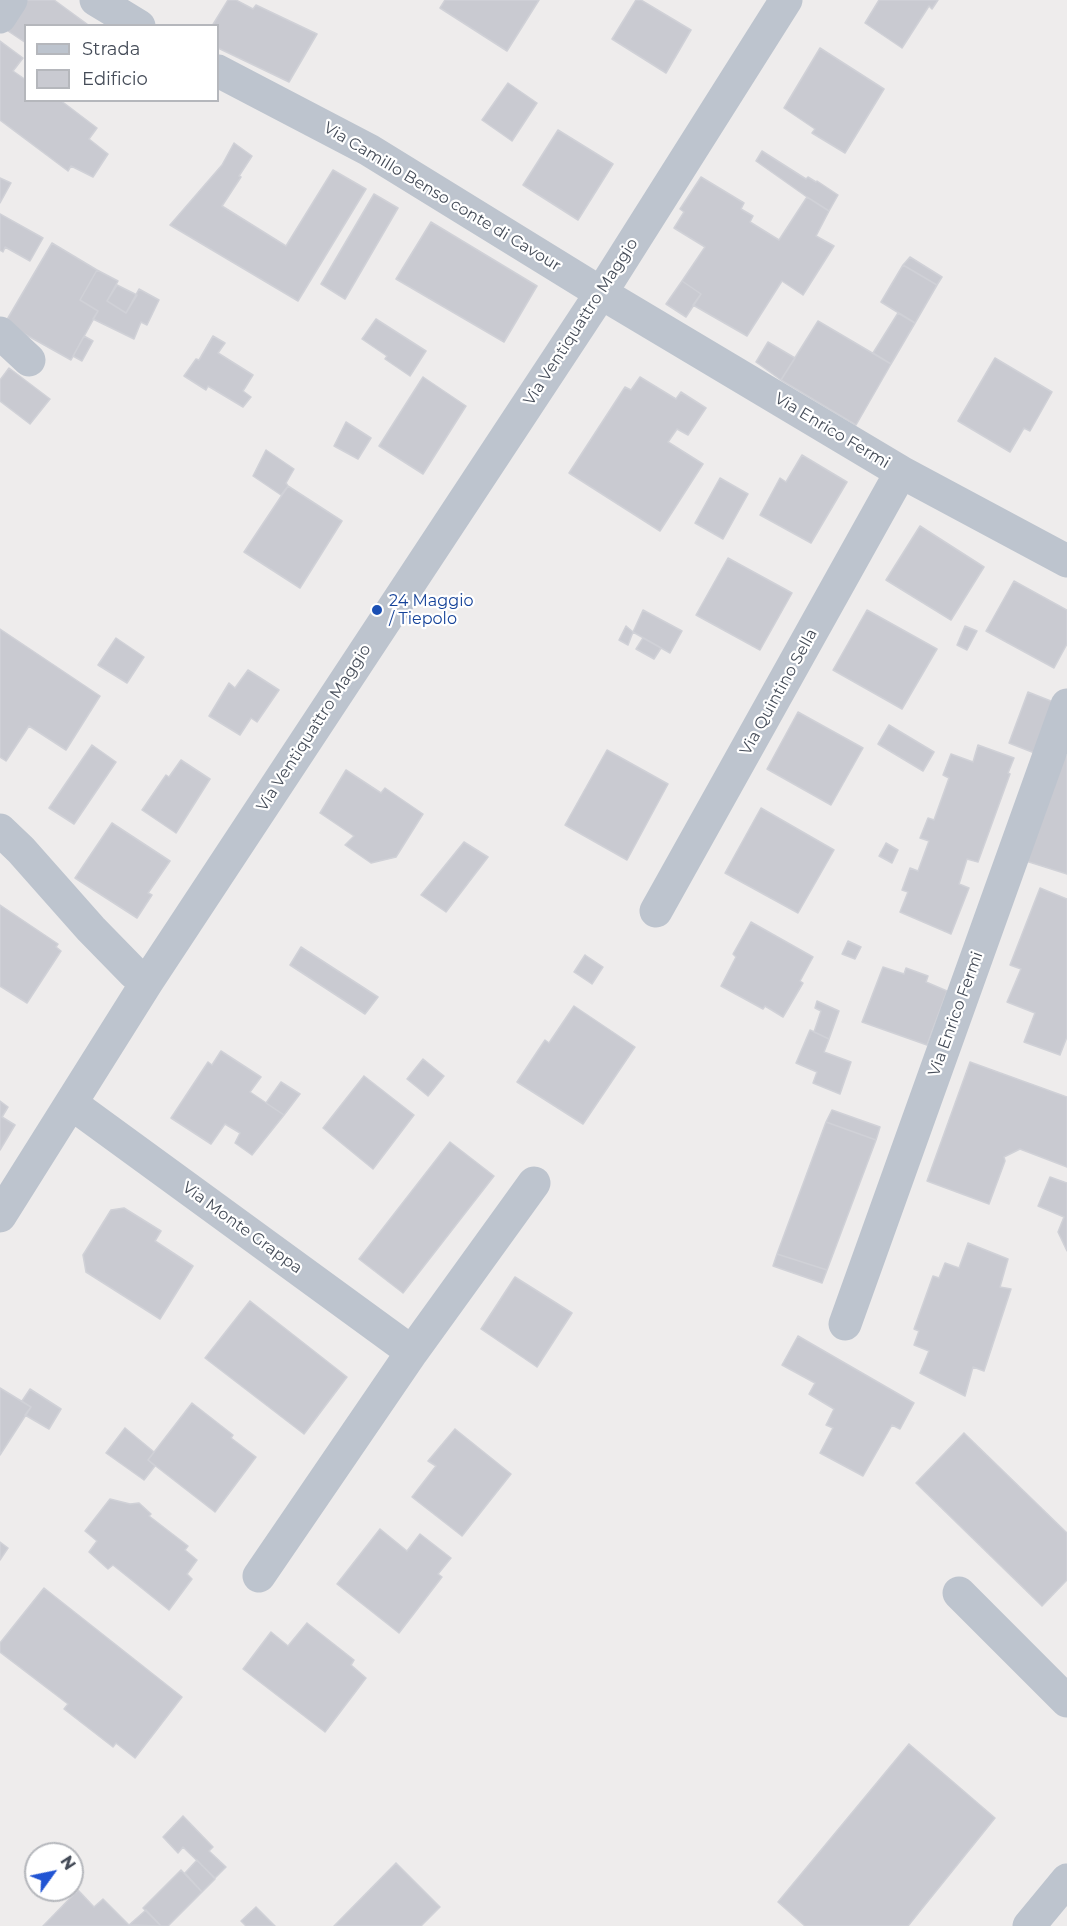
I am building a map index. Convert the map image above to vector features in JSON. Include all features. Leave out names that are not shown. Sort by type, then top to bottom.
[{"type":"street","points":[[0,16],[11,0]]},
{"type":"street","points":[[96,0],[136,24]]},
{"type":"street","name":"Via Ventiquattro Maggio","points":[[0,1216],[147,982],[602,293],[786,0]]},
{"type":"street","name":"Via Camillo Benso conte di Cavour","points":[[219,72],[369,150],[602,293]]},
{"type":"street","name":"Via Enrico Fermi","points":[[602,293],[901,472],[1067,561]]},
{"type":"street","points":[[0,333],[29,360]]},
{"type":"street","name":"Via Quintino Sella","points":[[656,911],[901,472]]},
{"type":"street","name":"Via Enrico Fermi","points":[[845,1324],[1067,705]]},
{"type":"street","points":[[0,830],[21,850],[91,929],[134,973],[147,982]]},
{"type":"street","name":"Via Monte Grappa","points":[[72,1104],[412,1352]]},
{"type":"street","points":[[259,1576],[412,1352],[534,1183]]},
{"type":"street","points":[[959,1593],[1067,1701]]},
{"type":"street","points":[[1029,1926],[1067,1881]]},
{"type":"building","points":[[26,0],[54,0],[87,24],[24,24],[24,42],[8,31]]},
{"type":"building","points":[[228,0],[236,0],[253,9],[256,5],[317,34],[289,82],[219,48],[219,24],[213,24]]},
{"type":"building","points":[[445,0],[539,0],[507,51],[440,8]]},
{"type":"building","points":[[636,0],[641,0],[691,30],[666,73],[612,39]]},
{"type":"building","points":[[879,0],[938,0],[932,9],[929,6],[902,48],[865,23]]},
{"type":"building","points":[[0,41],[23,58],[13,71],[24,79],[24,102],[63,102],[97,128],[89,139],[108,154],[93,177],[71,166],[68,171],[0,120]]},
{"type":"building","points":[[820,48],[884,89],[845,153],[812,133],[815,129],[784,108]]},
{"type":"building","points":[[508,83],[537,103],[512,141],[482,120]]},
{"type":"building","points":[[558,130],[613,164],[578,220],[523,185]]},
{"type":"building","points":[[234,143],[252,156],[222,206],[286,246],[333,170],[366,189],[298,301],[170,225],[222,165]]},
{"type":"building","points":[[762,151],[806,179],[808,177],[817,181],[838,195],[829,211],[756,161]]},
{"type":"building","points":[[701,177],[744,203],[741,209],[753,216],[750,222],[779,240],[807,197],[829,211],[816,236],[834,246],[803,295],[782,281],[747,336],[693,305],[701,294],[682,281],[705,247],[674,228],[684,212],[680,209]]},
{"type":"building","points":[[0,178],[11,183],[0,203]]},
{"type":"building","points":[[374,194],[398,208],[345,299],[321,284]]},
{"type":"building","points":[[0,214],[43,238],[30,261],[5,247],[3,252],[0,250]]},
{"type":"building","points":[[431,222],[537,286],[504,342],[396,279]]},
{"type":"building","points":[[52,243],[97,270],[80,300],[98,311],[71,360],[5,323]]},
{"type":"building","points":[[910,257],[942,277],[937,285],[903,265]]},
{"type":"building","points":[[903,265],[937,285],[915,323],[881,302]]},
{"type":"building","points":[[97,270],[118,281],[107,301],[126,313],[139,289],[159,300],[147,325],[141,322],[134,339],[93,319],[98,311],[80,300]]},
{"type":"building","points":[[682,281],[701,294],[686,317],[666,304]]},
{"type":"building","points":[[117,285],[137,295],[126,313],[107,301]]},
{"type":"building","points":[[898,313],[915,323],[891,364],[873,353]]},
{"type":"building","points":[[376,319],[426,351],[410,376],[362,339]]},
{"type":"building","points":[[818,321],[891,364],[856,425],[781,380]]},
{"type":"building","points":[[84,336],[93,341],[82,361],[73,356]]},
{"type":"building","points":[[213,336],[225,343],[218,353],[253,375],[243,391],[251,397],[243,407],[208,386],[206,390],[184,376],[196,359],[199,360]]},
{"type":"building","points":[[768,342],[795,358],[781,380],[756,362]]},
{"type":"building","points":[[995,358],[1052,392],[1030,431],[1024,428],[1010,452],[958,421]]},
{"type":"building","points":[[9,368],[50,399],[30,424],[0,401],[0,380]]},
{"type":"building","points":[[423,377],[466,406],[423,474],[379,446]]},
{"type":"building","points":[[640,377],[676,399],[681,392],[706,408],[688,435],[677,429],[668,442],[703,464],[660,531],[569,473],[625,387],[631,390]]},
{"type":"building","points":[[346,422],[371,438],[358,459],[334,446]]},
{"type":"building","points":[[266,450],[294,469],[286,483],[288,486],[281,495],[253,476]]},
{"type":"building","points":[[802,455],[847,482],[811,543],[760,515],[780,478],[786,482]]},
{"type":"building","points":[[720,478],[748,494],[723,539],[695,523]]},
{"type":"building","points":[[288,486],[342,521],[300,588],[244,552]]},
{"type":"building","points":[[920,526],[984,567],[951,620],[886,580]]},
{"type":"building","points":[[728,558],[792,593],[760,650],[696,615]]},
{"type":"building","points":[[1014,581],[1067,610],[1067,644],[1054,668],[986,631]]},
{"type":"building","points":[[643,610],[682,631],[670,653],[633,632]]},
{"type":"building","points":[[867,610],[937,649],[902,709],[833,670]]},
{"type":"building","points":[[626,626],[633,632],[628,645],[619,640]]},
{"type":"building","points":[[965,626],[977,631],[967,650],[957,645]]},
{"type":"building","points":[[0,629],[100,696],[66,750],[29,726],[6,761],[0,757]]},
{"type":"building","points":[[116,638],[144,657],[127,683],[98,665]]},
{"type":"building","points":[[643,638],[661,648],[654,659],[636,649]]},
{"type":"building","points":[[248,670],[279,690],[257,722],[251,718],[240,735],[209,716],[229,683],[235,688]]},
{"type":"building","points":[[1028,692],[1061,705],[1037,754],[1009,743]]},
{"type":"building","points":[[798,712],[863,748],[831,805],[767,769]]},
{"type":"building","points":[[889,725],[934,752],[923,771],[878,744]]},
{"type":"building","points":[[92,745],[116,762],[74,824],[49,808]]},
{"type":"building","points":[[978,745],[1014,758],[978,862],[967,859],[959,884],[969,888],[951,934],[900,912],[908,892],[902,890],[910,868],[918,871],[929,841],[920,838],[928,818],[934,820],[949,778],[943,775],[951,754],[973,762]]},
{"type":"building","points":[[607,750],[668,784],[627,860],[565,825]]},
{"type":"building","points":[[1064,755],[1067,756],[1067,874],[1026,861]]},
{"type":"building","points":[[181,760],[210,779],[176,833],[142,810],[166,775],[169,777]]},
{"type":"building","points":[[346,770],[381,793],[385,788],[423,814],[396,857],[371,863],[345,845],[354,836],[320,813]]},
{"type":"building","points":[[761,808],[834,850],[798,913],[725,873]]},
{"type":"building","points":[[112,823],[170,861],[148,893],[152,895],[137,918],[75,878]]},
{"type":"building","points":[[464,842],[488,857],[446,912],[421,895]]},
{"type":"building","points":[[886,843],[898,850],[892,863],[879,856]]},
{"type":"building","points":[[1040,888],[1067,899],[1067,1037],[1060,1055],[1024,1042],[1035,1013],[1007,1002],[1021,969],[1010,965]]},
{"type":"building","points":[[0,905],[58,944],[56,947],[61,951],[27,1003],[0,986]]},
{"type":"building","points":[[751,922],[813,957],[800,981],[803,983],[783,1017],[721,986],[736,957],[733,954]]},
{"type":"building","points":[[848,941],[861,947],[855,959],[842,954]]},
{"type":"building","points":[[301,947],[378,997],[365,1014],[290,965]]},
{"type":"building","points":[[585,955],[603,967],[592,984],[574,972]]},
{"type":"building","points":[[883,967],[904,974],[906,968],[928,976],[926,982],[947,991],[927,1045],[862,1022]]},
{"type":"building","points":[[817,1001],[839,1011],[829,1039],[814,1032],[821,1011],[815,1008]]},
{"type":"building","points":[[574,1006],[635,1047],[583,1124],[517,1082],[545,1040],[549,1043]]},
{"type":"building","points":[[810,1030],[829,1039],[824,1052],[851,1062],[840,1094],[813,1083],[817,1072],[796,1063]]},
{"type":"building","points":[[221,1051],[261,1077],[250,1092],[284,1115],[252,1155],[235,1143],[240,1133],[225,1124],[211,1144],[171,1118],[208,1062],[212,1065]]},
{"type":"building","points":[[423,1059],[444,1076],[428,1096],[407,1079]]},
{"type":"building","points":[[970,1062],[1067,1097],[1067,1167],[1020,1149],[1004,1157],[1005,1161],[989,1204],[927,1181]]},
{"type":"building","points":[[364,1076],[414,1115],[373,1169],[323,1128]]},
{"type":"building","points":[[281,1082],[300,1094],[284,1115],[266,1103]]},
{"type":"building","points":[[0,1101],[8,1107],[2,1117],[15,1125],[0,1150]]},
{"type":"building","points":[[832,1110],[880,1127],[876,1140],[826,1122]]},
{"type":"building","points":[[826,1122],[876,1140],[827,1270],[777,1254]]},
{"type":"building","points":[[450,1142],[494,1176],[403,1293],[359,1259]]},
{"type":"building","points":[[1050,1177],[1067,1183],[1067,1251],[1058,1232],[1064,1217],[1038,1206]]},
{"type":"building","points":[[124,1208],[161,1231],[155,1241],[193,1266],[160,1319],[86,1272],[83,1255],[111,1210]]},
{"type":"building","points":[[968,1243],[1008,1259],[1000,1287],[1011,1289],[984,1371],[973,1367],[965,1396],[920,1373],[929,1351],[914,1345],[919,1331],[914,1329],[933,1276],[939,1278],[945,1263],[959,1268]]},
{"type":"building","points":[[777,1254],[827,1270],[822,1283],[773,1266]]},
{"type":"building","points":[[515,1277],[572,1313],[537,1367],[481,1329]]},
{"type":"building","points":[[250,1301],[347,1377],[304,1434],[205,1358]]},
{"type":"building","points":[[798,1336],[914,1403],[900,1429],[892,1425],[863,1476],[820,1453],[833,1428],[826,1425],[834,1409],[809,1394],[815,1383],[782,1365]]},
{"type":"building","points":[[0,1388],[31,1407],[0,1455]]},
{"type":"building","points":[[30,1389],[61,1409],[49,1429],[25,1415],[31,1407],[22,1401]]},
{"type":"building","points":[[192,1403],[233,1435],[231,1438],[256,1457],[215,1512],[148,1460]]},
{"type":"building","points":[[125,1428],[154,1452],[148,1460],[155,1466],[144,1480],[106,1453]]},
{"type":"building","points":[[455,1429],[511,1474],[462,1536],[412,1497],[436,1466],[428,1461]]},
{"type":"building","points":[[964,1433],[1067,1533],[1067,1580],[1042,1606],[916,1483]]},
{"type":"building","points":[[110,1499],[130,1504],[139,1503],[151,1514],[149,1516],[188,1546],[185,1550],[197,1560],[187,1574],[192,1579],[169,1610],[113,1565],[108,1569],[89,1552],[97,1541],[85,1531]]},
{"type":"building","points":[[380,1529],[407,1551],[420,1534],[451,1558],[438,1574],[442,1577],[399,1633],[337,1584]]},
{"type":"building","points":[[0,1542],[8,1548],[0,1560]]},
{"type":"building","points":[[44,1588],[182,1697],[135,1758],[116,1743],[113,1747],[64,1709],[68,1704],[0,1652],[0,1643]]},
{"type":"building","points":[[307,1623],[354,1660],[351,1665],[366,1678],[325,1732],[243,1669],[271,1632],[288,1646]]},
{"type":"building","points":[[909,1744],[995,1818],[908,1926],[805,1926],[778,1902]]},
{"type":"building","points":[[183,1816],[213,1847],[209,1851],[226,1867],[215,1878],[183,1847],[178,1853],[163,1837]]},
{"type":"building","points":[[197,1860],[215,1879],[202,1892],[185,1873]]},
{"type":"building","points":[[396,1863],[440,1907],[421,1926],[334,1926]]},
{"type":"building","points":[[181,1870],[202,1892],[168,1926],[161,1926],[143,1908]]},
{"type":"building","points":[[84,1896],[94,1907],[103,1899],[130,1926],[43,1926],[66,1902],[84,1902]]},
{"type":"building","points":[[256,1907],[275,1926],[246,1926],[241,1921]]},
{"type":"building","points":[[146,1910],[161,1926],[129,1925]]},
{"type":"place","name":"24 Maggio / Tiepolo","points":[[377,610]]}]
